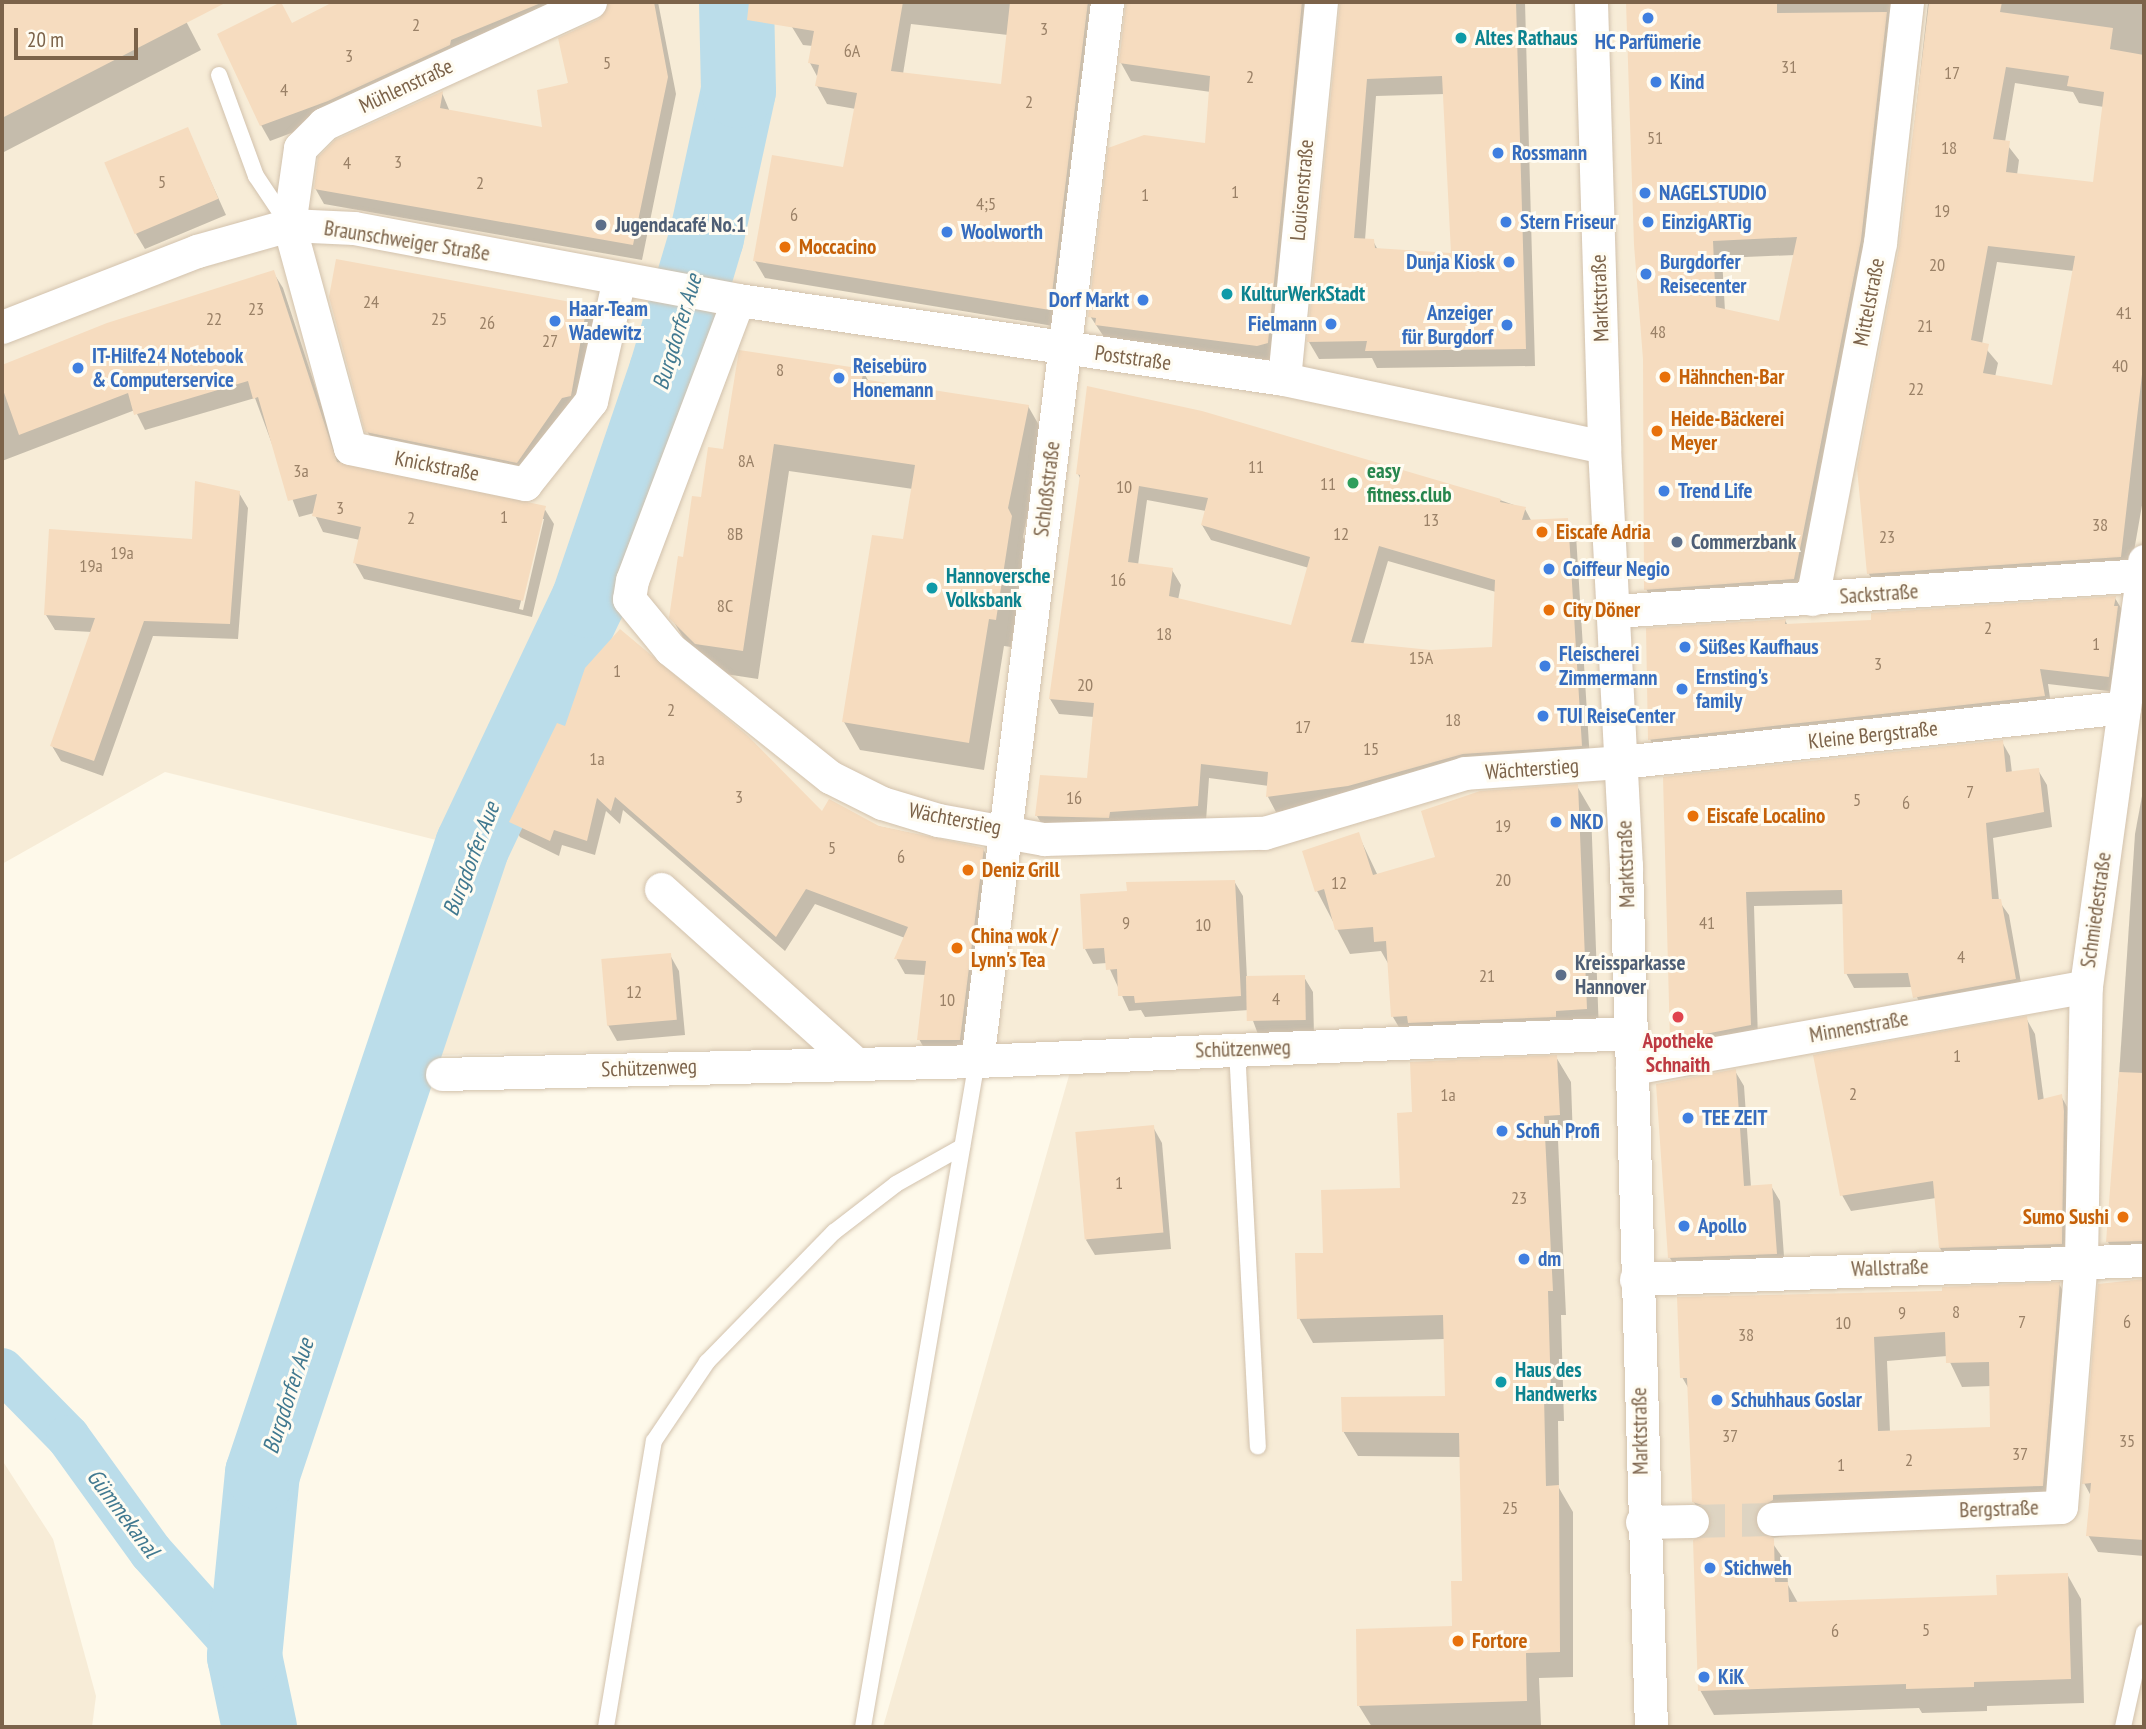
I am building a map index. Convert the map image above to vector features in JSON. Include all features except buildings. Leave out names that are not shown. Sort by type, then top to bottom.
[{"type":"street","name":"Mühlenstraße","points":[[289,225],[300,148],[324,124],[590,2]]},
{"type":"street","name":"Schloßstraße","points":[[977,1060],[1107,2]]},
{"type":"street","name":"Louisenstraße","points":[[1284,379],[1321,2]]},
{"type":"street","name":"Marktstraße","points":[[1591,2],[1604,447],[1622,762],[1642,1522],[1651,1727]]},
{"type":"street","name":"Mittelstraße","points":[[1812,599],[1880,243],[1907,2]]},
{"type":"street","name":"Knickstraße","points":[[289,225],[350,448],[525,484],[591,401],[619,279]]},
{"type":"street","name":"Braunschweiger Straße","points":[[2,327],[197,251],[289,225],[354,228],[659,286]]},
{"type":"street","name":"Poststraße","points":[[659,286],[1284,379],[1604,447]]},
{"type":"street","name":"Wächterstieg","points":[[728,298],[632,580],[629,599],[670,649],[830,777],[882,803],[938,820],[1004,829],[1044,839],[1264,833],[1465,773],[1622,762]]},
{"type":"street","name":"Sackstraße","points":[[1615,611],[1812,599],[2143,568]]},
{"type":"street","name":"Schmiedestraße","points":[[2081,1260],[2086,986],[2143,568]]},
{"type":"street","name":"Kleine Bergstraße","points":[[1622,762],[2124,707]]},
{"type":"street","points":[[661,889],[855,1063]]},
{"type":"street","name":"Minnenstraße","points":[[1632,1068],[2086,986]]},
{"type":"street","name":"Schützenweg","points":[[442,1074],[977,1060],[1631,1033]]},
{"type":"street","name":"Wallstraße","points":[[1636,1279],[2081,1260],[2144,1261]]},
{"type":"street","name":"Bergstraße","points":[[1773,1519],[2061,1507],[2081,1260]]},
{"type":"street","points":[[1642,1522],[1692,1521]]},
{"type":"lane","points":[[219,75],[256,176],[289,225]]},
{"type":"lane","points":[[1237,1049],[1258,1447]]},
{"type":"lane","points":[[863,1727],[977,1060]]},
{"type":"lane","points":[[606,1727],[654,1441],[707,1362],[834,1232],[895,1184],[962,1147]]},
{"type":"lane","points":[[2123,1727],[2144,1632]]},
{"type":"shaded area","points":[[2,2],[2144,2],[2144,1727],[883,1727],[1078,1044],[434,1055],[500,856],[165,772],[2,864]]},
{"type":"shaded area","points":[[2,1460],[53,1539],[96,1696],[92,1727],[2,1727]]},
{"type":"waterway","name":"Burgdorfer Aue","points":[[259,1727],[244,1656],[262,1473],[472,845],[588,600],[666,371],[706,237],[738,90],[736,2]]},
{"type":"waterway","name":"Gümmekanal","points":[[2,1370],[68,1437],[151,1552],[244,1656]]},
{"type":"tunnel","points":[[1692,1521],[1773,1519]]},
{"type":"place","name":"HC Parfümerie","points":[[1648,18]]},
{"type":"place","name":"Altes Rathaus","points":[[1461,38]]},
{"type":"place","name":"Kind","points":[[1656,82]]},
{"type":"place","name":"Rossmann","points":[[1498,153]]},
{"type":"place","name":"NAGELSTUDIO","points":[[1645,193]]},
{"type":"place","name":"Stern Friseur","points":[[1506,222]]},
{"type":"place","name":"EinzigARTig","points":[[1648,222]]},
{"type":"place","name":"Jugendacafé No.1","points":[[601,225]]},
{"type":"place","name":"Woolworth","points":[[947,232]]},
{"type":"place","name":"Moccacino","points":[[785,247]]},
{"type":"place","name":"Dunja Kiosk","points":[[1509,262]]},
{"type":"place","name":"Burgdorfer Reisecenter","points":[[1646,274]]},
{"type":"place","name":"KulturWerkStadt","points":[[1227,294]]},
{"type":"place","name":"Dorf Markt","points":[[1143,300]]},
{"type":"place","name":"Haar-Team Wadewitz","points":[[555,321]]},
{"type":"place","name":"Fielmann","points":[[1331,324]]},
{"type":"place","name":"Anzeiger für Burgdorf","points":[[1507,325]]},
{"type":"place","name":"IT-Hilfe24 Notebook & Computerservice","points":[[78,368]]},
{"type":"place","name":"Hähnchen-Bar","points":[[1665,377]]},
{"type":"place","name":"Reisebüro Honemann","points":[[839,378]]},
{"type":"place","name":"Heide-Bäckerei Meyer","points":[[1657,431]]},
{"type":"place","name":"easy fitness.club","points":[[1353,483]]},
{"type":"place","name":"Trend Life","points":[[1664,491]]},
{"type":"place","name":"Eiscafe Adria","points":[[1542,532]]},
{"type":"place","name":"Commerzbank","points":[[1677,542]]},
{"type":"place","name":"Coiffeur Negio","points":[[1549,569]]},
{"type":"place","name":"Hannoversche Volksbank","points":[[932,588]]},
{"type":"place","name":"City Döner","points":[[1549,610]]},
{"type":"place","name":"Süßes Kaufhaus","points":[[1685,647]]},
{"type":"place","name":"Fleischerei Zimmermann","points":[[1545,666]]},
{"type":"place","name":"Ernsting's family","points":[[1682,689]]},
{"type":"place","name":"TUI ReiseCenter","points":[[1543,716]]},
{"type":"place","name":"Eiscafe Localino","points":[[1693,816]]},
{"type":"place","name":"NKD","points":[[1556,822]]},
{"type":"place","name":"Deniz Grill","points":[[968,870]]},
{"type":"place","name":"China wok / Lynn's Tea","points":[[957,948]]},
{"type":"place","name":"Kreissparkasse Hannover","points":[[1561,975]]},
{"type":"place","name":"Apotheke Schnaith","points":[[1678,1017]]},
{"type":"place","name":"TEE ZEIT","points":[[1688,1118]]},
{"type":"place","name":"Schuh Profi","points":[[1502,1131]]},
{"type":"place","name":"Sumo Sushi","points":[[2123,1217]]},
{"type":"place","name":"Apollo","points":[[1684,1226]]},
{"type":"place","name":"dm","points":[[1524,1259]]},
{"type":"place","name":"Haus des Handwerks","points":[[1501,1382]]},
{"type":"place","name":"Schuhhaus Goslar","points":[[1717,1400]]},
{"type":"place","name":"Stichweh","points":[[1710,1568]]},
{"type":"place","name":"Fortore","points":[[1458,1641]]},
{"type":"place","name":"KiK","points":[[1704,1677]]}]
